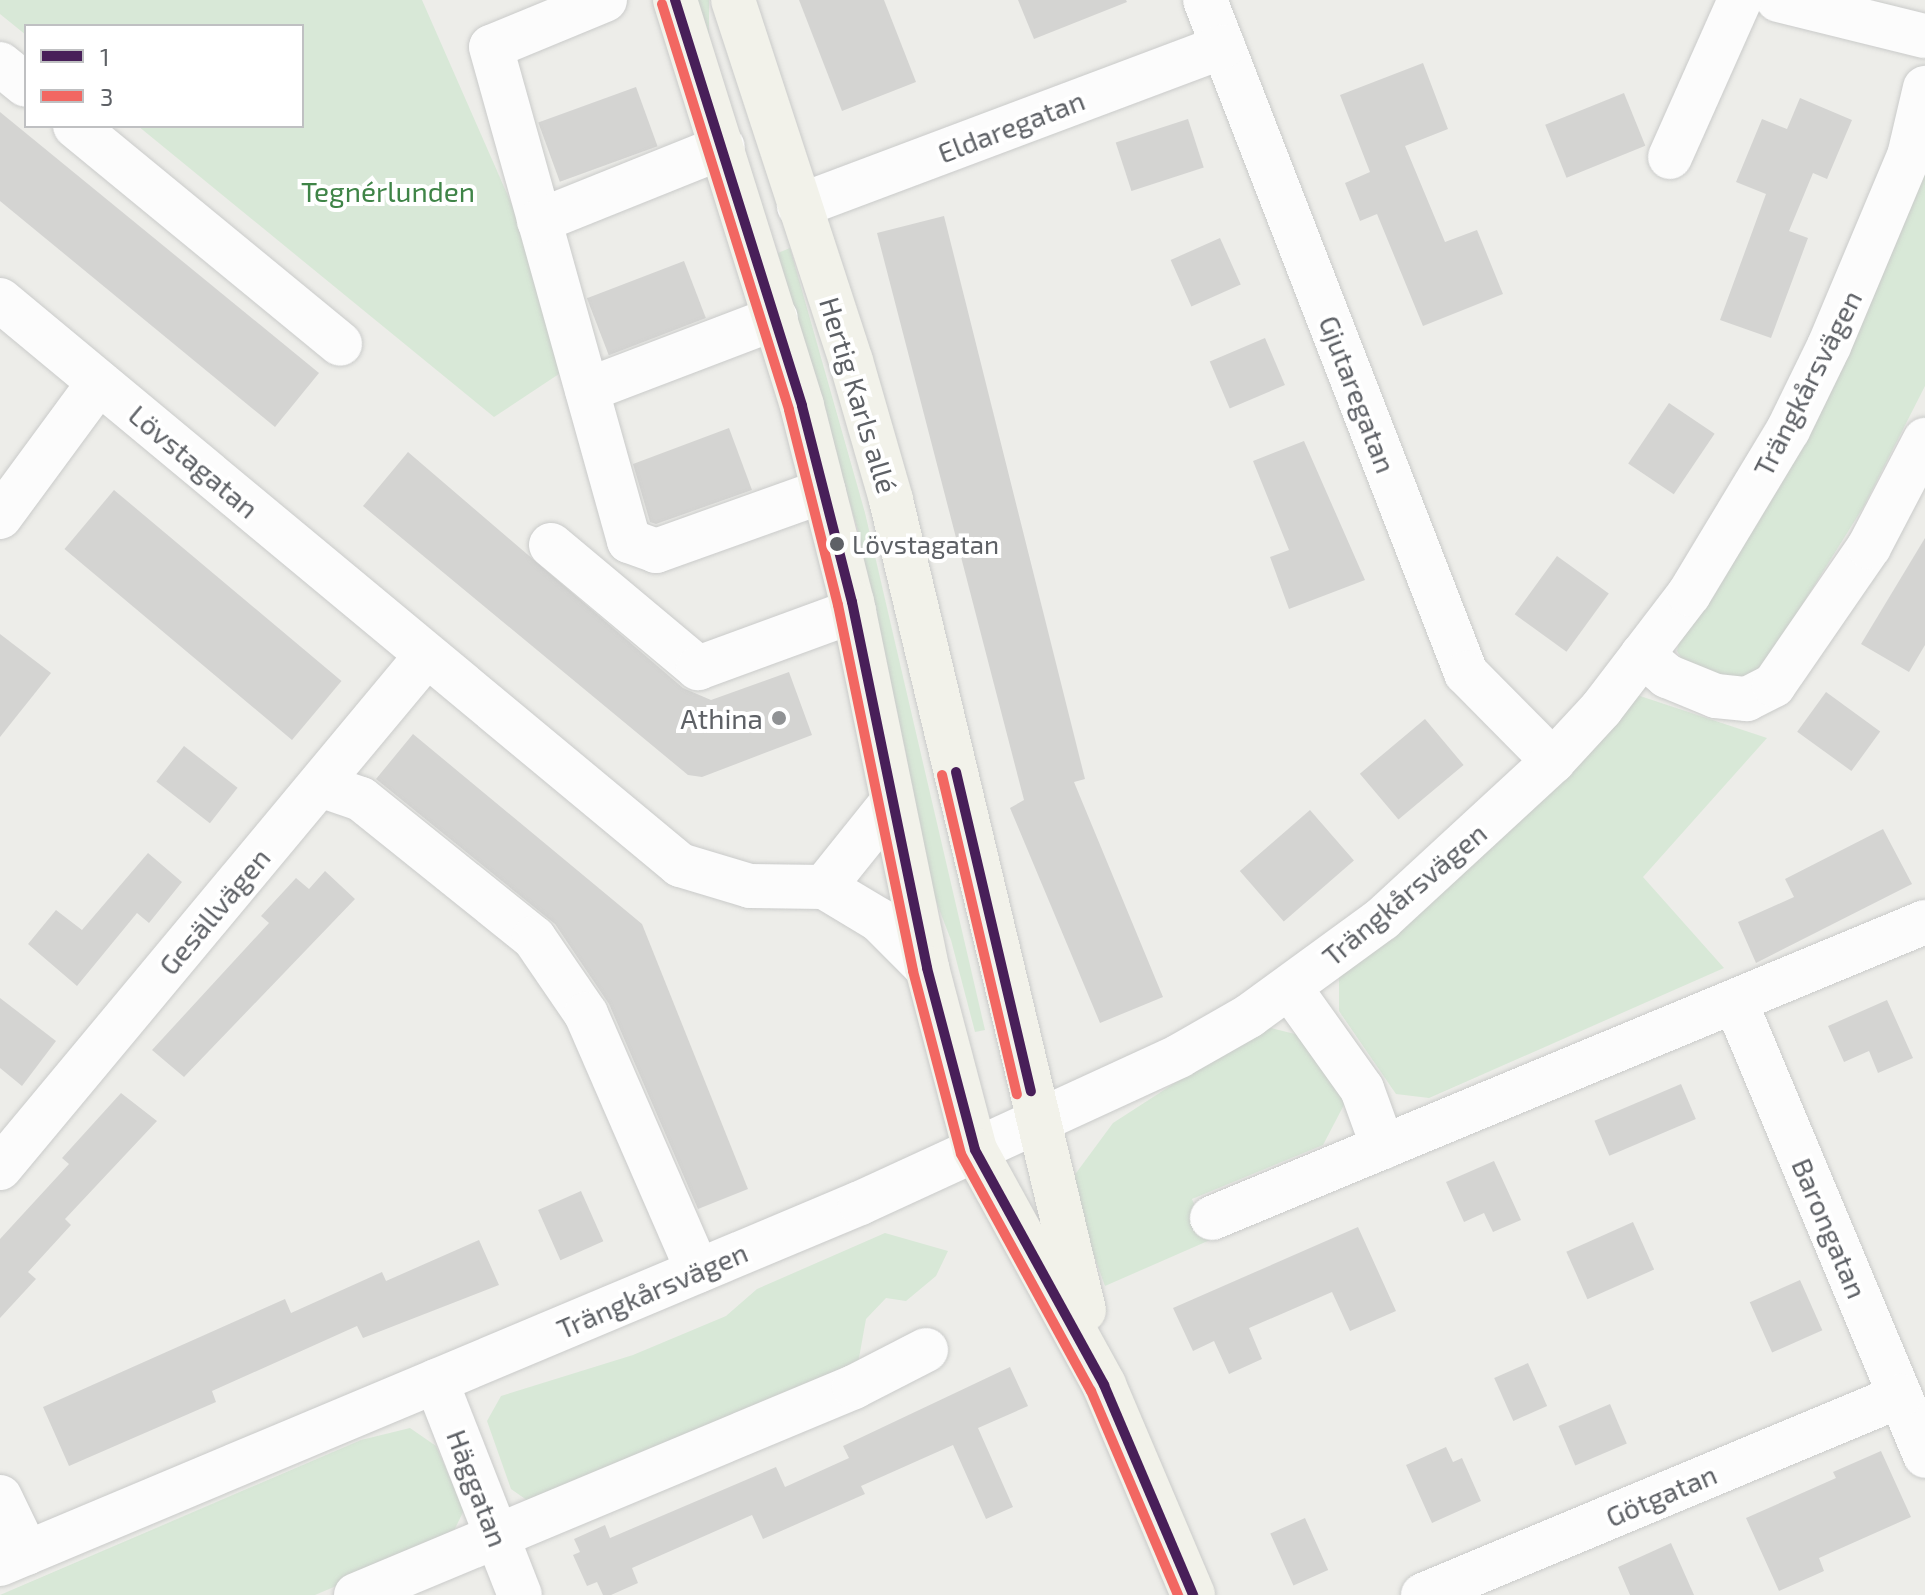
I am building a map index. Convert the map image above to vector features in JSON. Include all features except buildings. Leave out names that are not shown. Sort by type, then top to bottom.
[{"type":"main road","name":"Hertig Karls allé","points":[[675,0],[750,227],[824,491],[854,611],[927,968],[975,1150],[1104,1385]]},
{"type":"main road","name":"Hertig Karls allé","points":[[733,0],[851,361],[891,500],[1037,1121],[1104,1385]]},
{"type":"main road","points":[[750,227],[799,206]]},
{"type":"main road","points":[[1104,1385],[1193,1595]]},
{"type":"street","points":[[605,0],[491,47],[629,541],[656,551],[824,491]]},
{"type":"street","name":"Gjutaregatan","points":[[1205,0],[1466,673],[1553,761]]},
{"type":"street","points":[[1670,157],[1740,0]]},
{"type":"street","points":[[1778,0],[1925,36]]},
{"type":"street","name":"Eldaregatan","points":[[799,206],[1223,47]]},
{"type":"street","points":[[0,64],[24,83]]},
{"type":"street","name":"Trängkårsvägen","points":[[13,1559],[698,1271],[975,1150],[1179,1056],[1290,988],[1382,919],[1553,761],[1689,594],[1788,430],[1871,252],[1909,156],[1925,88]]},
{"type":"street","points":[[77,128],[340,344]]},
{"type":"street","points":[[539,221],[723,147]]},
{"type":"street","name":"Lövstagatan","points":[[0,300],[680,865],[750,886],[824,887]]},
{"type":"street","points":[[587,390],[776,318]]},
{"type":"street","points":[[0,517],[99,382]]},
{"type":"street","points":[[1642,655],[1667,676],[1716,696],[1747,699],[1774,685],[1869,547],[1925,440]]},
{"type":"street","points":[[551,545],[698,668],[854,611]]},
{"type":"street","name":"Gesällvägen","points":[[0,1168],[427,655]]},
{"type":"street","points":[[320,785],[361,799],[534,938],[586,1014],[698,1271]]},
{"type":"street","points":[[892,802],[824,887],[879,920],[927,968]]},
{"type":"street","points":[[1212,1218],[1925,922]]},
{"type":"street","points":[[1290,988],[1362,1089],[1383,1147]]},
{"type":"street","name":"Barongatan","points":[[1735,1001],[1925,1456]]},
{"type":"street","points":[[356,1595],[854,1387],[926,1350]]},
{"type":"street","name":"Häggatan","points":[[436,1381],[520,1595]]},
{"type":"street","name":"Götgatan","points":[[1423,1595],[1900,1396]]},
{"type":"street","points":[[0,1497],[13,1559]]},
{"type":"green space","name":"Tegnérlunden","points":[[0,0],[422,0],[580,360],[494,417],[140,128],[304,128],[304,24],[24,24],[24,33],[0,14]]},
{"type":"green space","points":[[698,0],[709,0],[709,81],[698,81]]},
{"type":"green space","points":[[1925,144],[1925,386],[1864,506],[1762,669],[1733,680],[1685,664],[1677,651],[1681,634],[1780,487],[1865,310]]},
{"type":"green space","points":[[790,248],[865,513],[985,1030],[975,1032],[951,940],[926,875],[906,754],[858,531],[778,253]]},
{"type":"green space","points":[[1637,695],[1767,738],[1643,877],[1724,968],[1429,1098],[1396,1094],[1339,1011],[1339,977]]},
{"type":"green space","points":[[1263,1026],[1299,1035],[1347,1099],[1323,1145],[1192,1199],[1210,1240],[1105,1286],[1068,1184],[1113,1123]]},
{"type":"green space","points":[[885,1233],[948,1251],[936,1276],[906,1301],[886,1298],[866,1319],[857,1369],[531,1503],[511,1489],[487,1421],[501,1396],[633,1355],[726,1316],[757,1289]]},
{"type":"green space","points":[[410,1428],[436,1446],[464,1510],[451,1537],[315,1595],[0,1595],[361,1440]]},
{"type":"transit line","name":"1","points":[[675,0],[802,406],[852,602],[927,968],[975,1150],[1104,1385],[1193,1595]]},
{"type":"transit line","name":"3","points":[[662,4],[789,410],[838,605],[913,971],[961,1154],[1091,1391],[1178,1595]]},
{"type":"transit line","name":"1","points":[[956,772],[1031,1091]]},
{"type":"transit line","name":"3","points":[[942,775],[1017,1094]]},
{"type":"place","name":"Lövstagatan","points":[[837,544]]},
{"type":"place","name":"Athina","points":[[779,718]]}]
